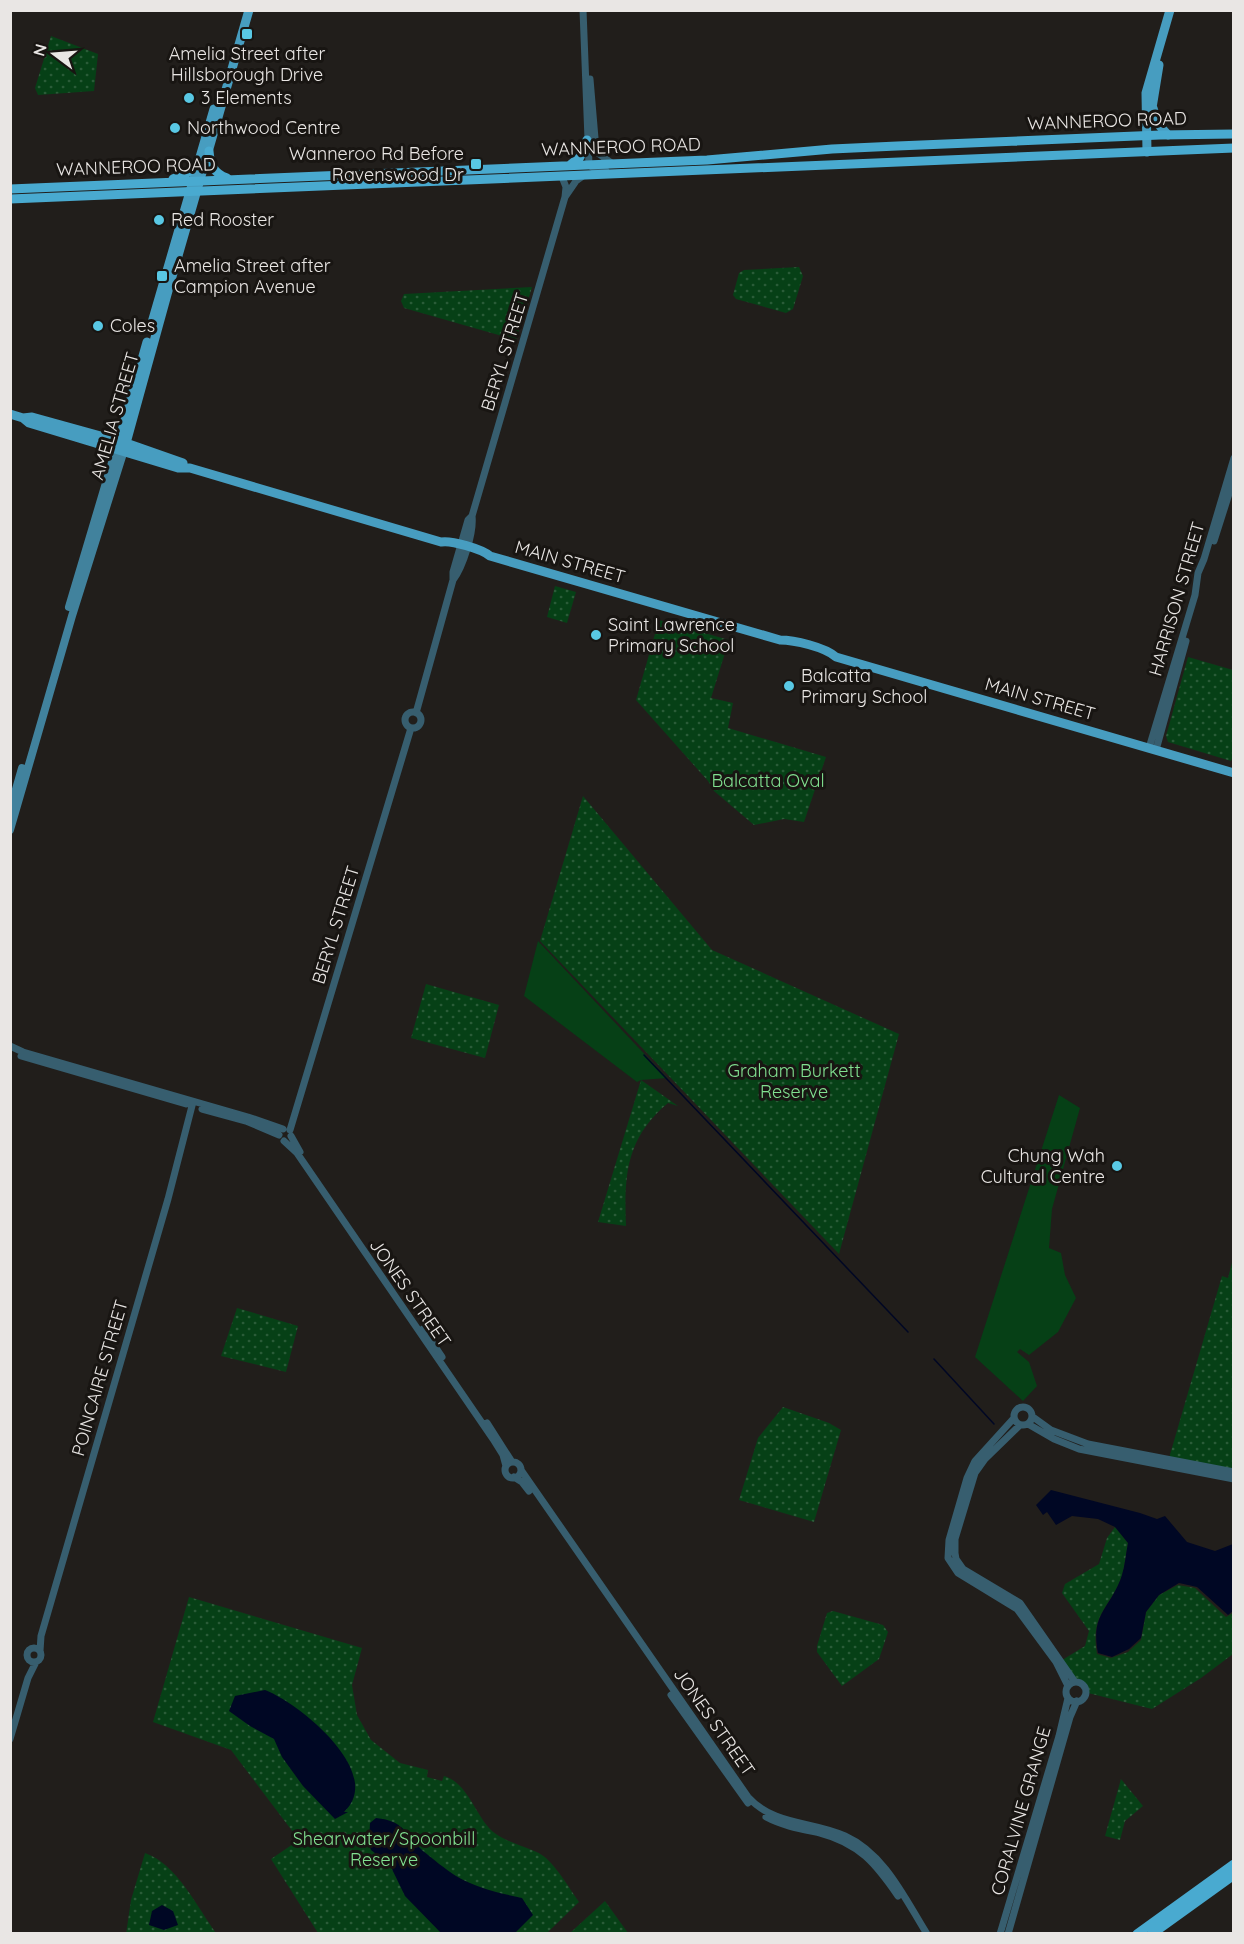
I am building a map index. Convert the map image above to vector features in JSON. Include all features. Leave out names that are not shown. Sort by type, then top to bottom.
[{"type":"highway","name":"WANNEROO ROAD","points":[[10,189],[613,164],[751,157],[832,149],[1149,135],[1233,134]]},
{"type":"highway","points":[[568,166],[580,157],[587,141]]},
{"type":"highway","name":"WANNEROO ROAD","points":[[10,199],[1233,148]]},
{"type":"highway","points":[[209,151],[210,162],[215,171],[232,179]]},
{"type":"highway","points":[[165,182],[184,175],[199,161]]},
{"type":"highway","points":[[1137,1934],[1233,1864]]},
{"type":"highway","points":[[1152,1934],[1233,1875]]},
{"type":"highway","points":[[1168,1912],[1195,1896],[1201,1899]]},
{"type":"main road","name":"AMELIA STREET","points":[[197,181],[199,161],[243,10]]},
{"type":"main road","name":"AMELIA STREET","points":[[10,830],[197,181],[209,151],[249,10]]},
{"type":"main road","points":[[1150,152],[1146,93],[1170,10]]},
{"type":"main road","points":[[1149,135],[1159,66],[1176,10]]},
{"type":"main road","points":[[1152,103],[1156,121],[1168,135]]},
{"type":"main road","points":[[1128,136],[1141,129],[1146,115]]},
{"type":"main road","name":"MAIN STREET","points":[[10,414],[23,418],[32,417],[182,463],[190,468],[441,542],[447,541],[463,548],[486,552],[490,556],[780,640],[786,645],[829,658],[836,657],[1233,772]]},
{"type":"main road","name":"AMELIA STREET","points":[[10,810],[121,446]]},
{"type":"street","points":[[585,10],[589,165],[599,170],[630,174]]},
{"type":"street","points":[[585,10],[595,143],[599,154],[613,164]]},
{"type":"street","name":"BERYL STREET","points":[[565,197],[576,181],[583,176]]},
{"type":"street","name":"BERYL STREET","points":[[416,713],[453,580],[459,573],[468,520],[472,516],[565,197],[566,187],[562,177]]},
{"type":"street","name":"HARRISON STREET","points":[[1152,749],[1195,595],[1198,573],[1233,458]]},
{"type":"street","name":"HARRISON STREET","points":[[1152,749],[1201,589],[1202,574],[1233,478]]},
{"type":"street","name":"BERYL STREET","points":[[410,713],[416,713],[421,722],[417,727],[411,728],[406,724],[406,717],[410,713]]},
{"type":"street","name":"BERYL STREET","points":[[285,1134],[411,728]]},
{"type":"street","points":[[10,1047],[285,1134]]},
{"type":"street","points":[[10,1051],[68,1071],[194,1104]]},
{"type":"street","name":"POINCAIRE STREET","points":[[40,1651],[41,1636],[194,1104]]},
{"type":"street","name":"JONES STREET","points":[[285,1134],[307,1162],[499,1439],[509,1464],[507,1474],[525,1485],[747,1803],[761,1815],[776,1822],[833,1837],[863,1853],[881,1871],[922,1934]]},
{"type":"street","points":[[1020,1425],[1014,1418],[1016,1410],[1024,1407],[1030,1409],[1033,1417],[1051,1430],[1088,1444],[1233,1472]]},
{"type":"street","points":[[1028,1424],[1033,1417]]},
{"type":"street","name":"CORALVINE GRANGE","points":[[1000,1934],[1061,1727],[1068,1698],[1066,1692],[1068,1686],[1056,1662],[1017,1609],[958,1573],[948,1558],[949,1540],[967,1478],[975,1461],[1014,1418]]},
{"type":"street","points":[[1068,1686],[1076,1682],[1020,1603],[963,1569],[959,1564],[955,1553],[955,1539],[975,1473],[985,1459],[1020,1425],[1028,1424],[1054,1439],[1079,1449],[1233,1479]]},
{"type":"street","name":"JONES STREET","points":[[509,1464],[519,1465],[520,1470],[752,1802],[775,1817],[834,1831],[861,1845],[882,1864],[927,1934]]},
{"type":"street","points":[[514,1477],[519,1474],[520,1470]]},
{"type":"street","name":"POINCAIRE STREET","points":[[32,1648],[41,1636]]},
{"type":"street","points":[[10,1739],[28,1678],[41,1657],[40,1651],[32,1648],[27,1652],[28,1678]]},
{"type":"street","points":[[27,1658],[31,1662],[36,1662]]},
{"type":"street","name":"CORALVINE GRANGE","points":[[1008,1934],[1067,1728],[1077,1701],[1084,1697],[1085,1690],[1082,1684],[1076,1682]]},
{"type":"street","points":[[1068,1698],[1077,1701]]},
{"type":"green space","points":[[51,36],[98,54],[94,91],[38,95],[35,88]]},
{"type":"green space","points":[[799,267],[803,276],[793,309],[786,313],[736,299],[733,295],[739,273],[744,270]]},
{"type":"green space","points":[[532,287],[516,340],[404,308],[401,301],[404,294]]},
{"type":"green space","points":[[555,586],[576,592],[567,623],[547,617]]},
{"type":"green space","name":"Balcatta Oval","points":[[659,620],[729,640],[711,698],[733,703],[728,728],[826,757],[804,822],[784,819],[754,825],[714,791],[708,781],[636,700]]},
{"type":"green space","points":[[1188,657],[1233,670],[1234,754],[1231,761],[1168,742],[1166,736]]},
{"type":"green space","name":"Graham Burkett Reserve","points":[[583,796],[712,950],[899,1034],[839,1254],[540,941]]},
{"type":"green space","points":[[538,941],[667,1078],[637,1082],[524,996]]},
{"type":"green space","points":[[426,984],[499,1005],[485,1058],[411,1038]]},
{"type":"green space","points":[[641,1080],[678,1106],[668,1103],[643,1130],[636,1144],[627,1174],[626,1226],[598,1222]]},
{"type":"green space","points":[[1059,1095],[1080,1108],[1052,1209],[1049,1248],[1061,1253],[1065,1275],[1076,1298],[1058,1332],[1029,1355],[1020,1349],[1017,1352],[1029,1362],[1037,1386],[1023,1401],[975,1357]]},
{"type":"green space","points":[[1233,1259],[1233,1470],[1169,1458],[1222,1276],[1228,1278]]},
{"type":"green space","points":[[237,1308],[298,1326],[286,1372],[221,1356]]},
{"type":"green space","points":[[783,1407],[829,1423],[841,1430],[814,1522],[739,1500],[758,1438]]},
{"type":"green space","points":[[1115,1527],[1128,1543],[1122,1576],[1102,1612],[1096,1629],[1097,1654],[1111,1658],[1128,1652],[1141,1640],[1146,1612],[1159,1595],[1178,1585],[1195,1588],[1226,1617],[1233,1613],[1233,1654],[1201,1678],[1152,1709],[1088,1693],[1087,1685],[1081,1680],[1070,1678],[1059,1662],[1085,1646],[1089,1631],[1062,1593],[1065,1584],[1099,1564],[1107,1538]]},
{"type":"green space","name":"Shearwater/Spoonbill Reserve","points":[[189,1597],[362,1648],[352,1685],[357,1715],[371,1740],[400,1763],[428,1770],[427,1777],[442,1781],[444,1776],[459,1785],[492,1831],[546,1858],[579,1902],[547,1933],[318,1933],[271,1859],[299,1840],[231,1750],[153,1722]]},
{"type":"green space","points":[[833,1611],[883,1625],[888,1632],[879,1659],[842,1686],[817,1652],[827,1613]]},
{"type":"green space","points":[[1121,1779],[1143,1806],[1125,1821],[1120,1840],[1105,1836]]},
{"type":"green space","points":[[145,1853],[167,1866],[177,1876],[216,1933],[126,1934],[131,1900]]},
{"type":"green space","points":[[605,1901],[628,1933],[570,1933]]},
{"type":"water","points":[[1051,1490],[1157,1519],[1165,1516],[1187,1542],[1215,1551],[1233,1544],[1233,1611],[1228,1615],[1197,1587],[1179,1583],[1159,1595],[1146,1612],[1141,1638],[1129,1649],[1112,1657],[1098,1653],[1096,1639],[1099,1619],[1122,1575],[1128,1543],[1115,1527],[1098,1519],[1072,1516],[1056,1525],[1047,1512],[1043,1515],[1036,1505]]},
{"type":"water","points":[[265,1690],[298,1709],[316,1724],[333,1741],[346,1760],[354,1778],[354,1796],[344,1812],[348,1812],[335,1819],[303,1786],[282,1757],[274,1739],[229,1711],[235,1696]]},
{"type":"water","points":[[376,1818],[399,1825],[423,1851],[456,1876],[488,1890],[522,1898],[533,1915],[515,1933],[441,1933],[405,1896],[390,1865],[371,1850],[370,1823]]},
{"type":"water","points":[[162,1905],[173,1911],[178,1925],[164,1930],[149,1925],[152,1911]]},
{"type":"waterway","points":[[644,1055],[908,1332]]},
{"type":"waterway","points":[[934,1359],[994,1424]]},
{"type":"place","name":"Amelia Street after Hillsborough Drive","points":[[247,34]]},
{"type":"place","name":"3 Elements","points":[[189,98]]},
{"type":"place","name":"Northwood Centre","points":[[175,128]]},
{"type":"place","name":"Wanneroo Rd Before Ravenswood Dr","points":[[476,164]]},
{"type":"place","name":"Red Rooster","points":[[159,220]]},
{"type":"place","name":"Amelia Street after Campion Avenue","points":[[162,276]]},
{"type":"place","name":"Coles","points":[[98,326]]},
{"type":"place","name":"Saint Lawrence Primary School","points":[[596,635]]},
{"type":"place","name":"Balcatta Primary School","points":[[789,686]]},
{"type":"place","name":"Chung Wah Cultural Centre","points":[[1117,1166]]}]
